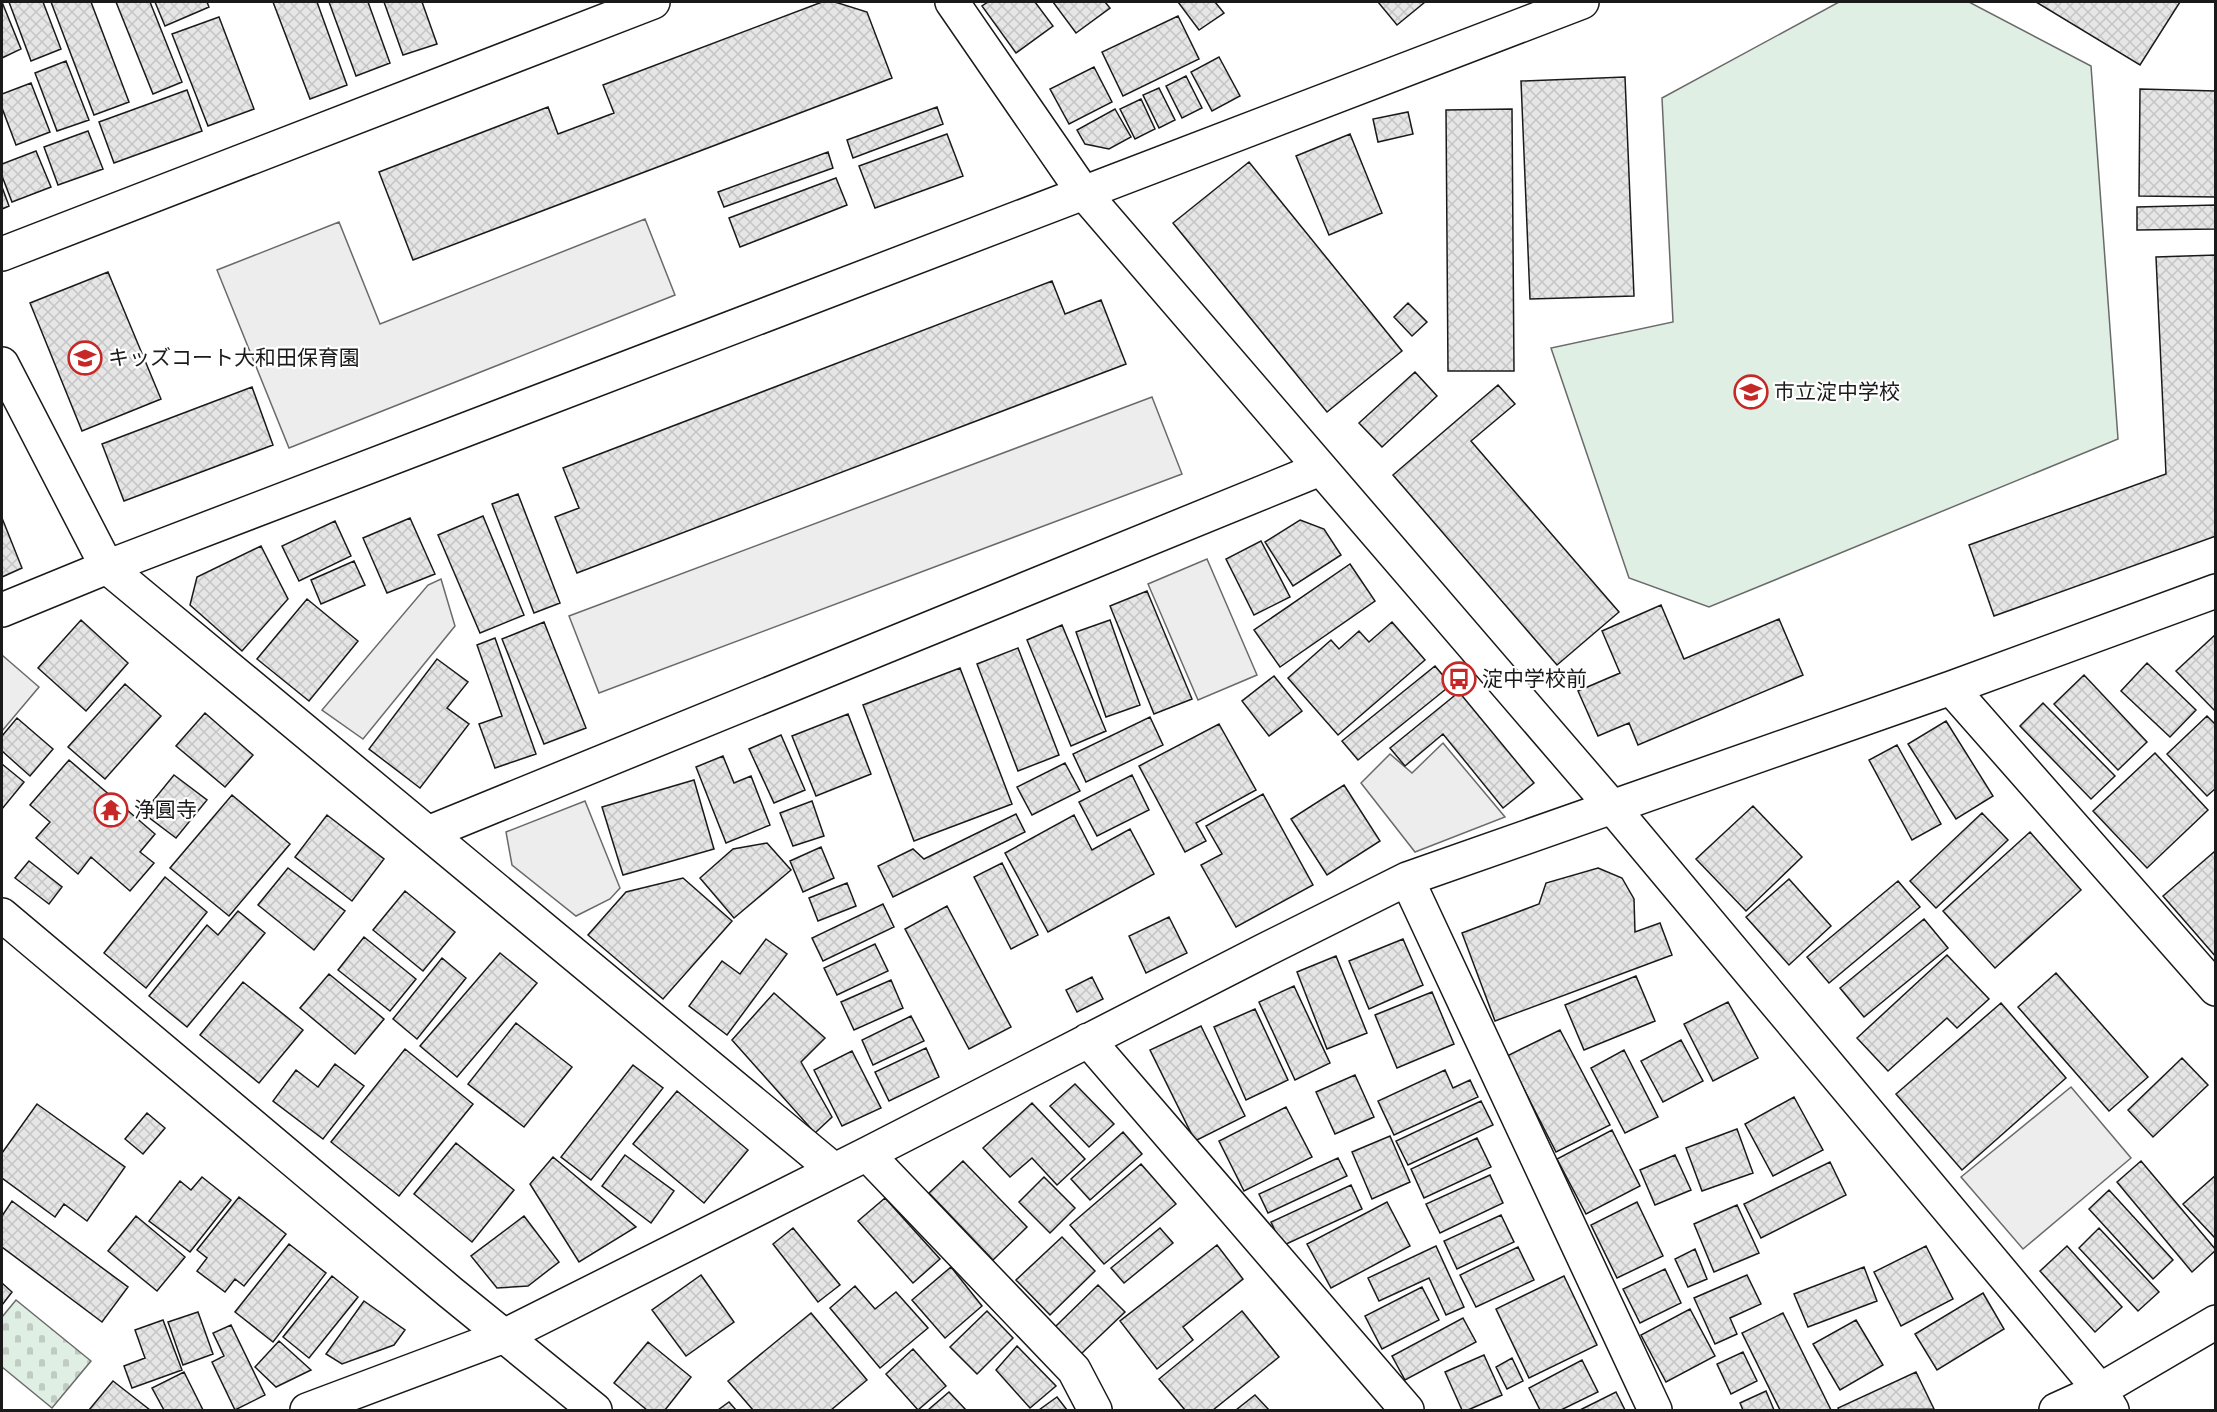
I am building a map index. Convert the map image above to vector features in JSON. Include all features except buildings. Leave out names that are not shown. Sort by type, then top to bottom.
[{"type":"street","points":[[2,254],[653,2]]},
{"type":"street","points":[[952,2],[1083,192],[1613,808],[2106,1400]]},
{"type":"street","points":[[2,610],[107,567],[1582,2]]},
{"type":"street","points":[[2,364],[107,567],[834,1170]]},
{"type":"street","points":[[428,833],[1320,470]]},
{"type":"street","points":[[307,1410],[368,1398],[504,1336],[1407,879],[1952,688],[2216,591]]},
{"type":"street","points":[[1952,688],[2216,989]]},
{"type":"street","points":[[1407,879],[1655,1410]]},
{"type":"street","points":[[2,915],[595,1410]]},
{"type":"street","points":[[1088,1040],[1407,1410]]},
{"type":"street","points":[[867,1154],[1074,1370],[1095,1410]]},
{"type":"street","points":[[2056,1410],[2106,1400],[2216,1322]]},
{"type":"green space","points":[[1839,2],[1969,2],[2091,66],[2118,439],[1709,607],[1629,578],[1551,348],[1673,322],[1662,98]]},
{"type":"green space","points":[[16,1300],[91,1361],[52,1408],[2,1367],[2,1317]]},
{"type":"shaded area","points":[[645,219],[675,295],[289,448],[217,270],[339,222],[380,324]]},
{"type":"shaded area","points":[[1152,397],[1182,474],[599,693],[569,616]]},
{"type":"shaded area","points":[[1207,559],[1257,675],[1198,700],[1148,584]]},
{"type":"shaded area","points":[[441,579],[455,626],[363,739],[322,710],[428,585]]},
{"type":"shaded area","points":[[2,655],[39,687],[2,731]]},
{"type":"shaded area","points":[[1443,743],[1505,817],[1415,852],[1361,783],[1390,754],[1412,773]]},
{"type":"shaded area","points":[[585,801],[620,888],[610,899],[576,916],[512,865],[506,832]]},
{"type":"shaded area","points":[[2071,1087],[2131,1158],[2023,1249],[1961,1177]]},
{"type":"place","name":"キッズコート大和田保育園","points":[[85,358]]},
{"type":"place","name":"市立淀中学校","points":[[1751,392]]},
{"type":"place","name":"淀中学校前","points":[[1459,679]]},
{"type":"place","name":"浄圓寺","points":[[111,810]]}]
